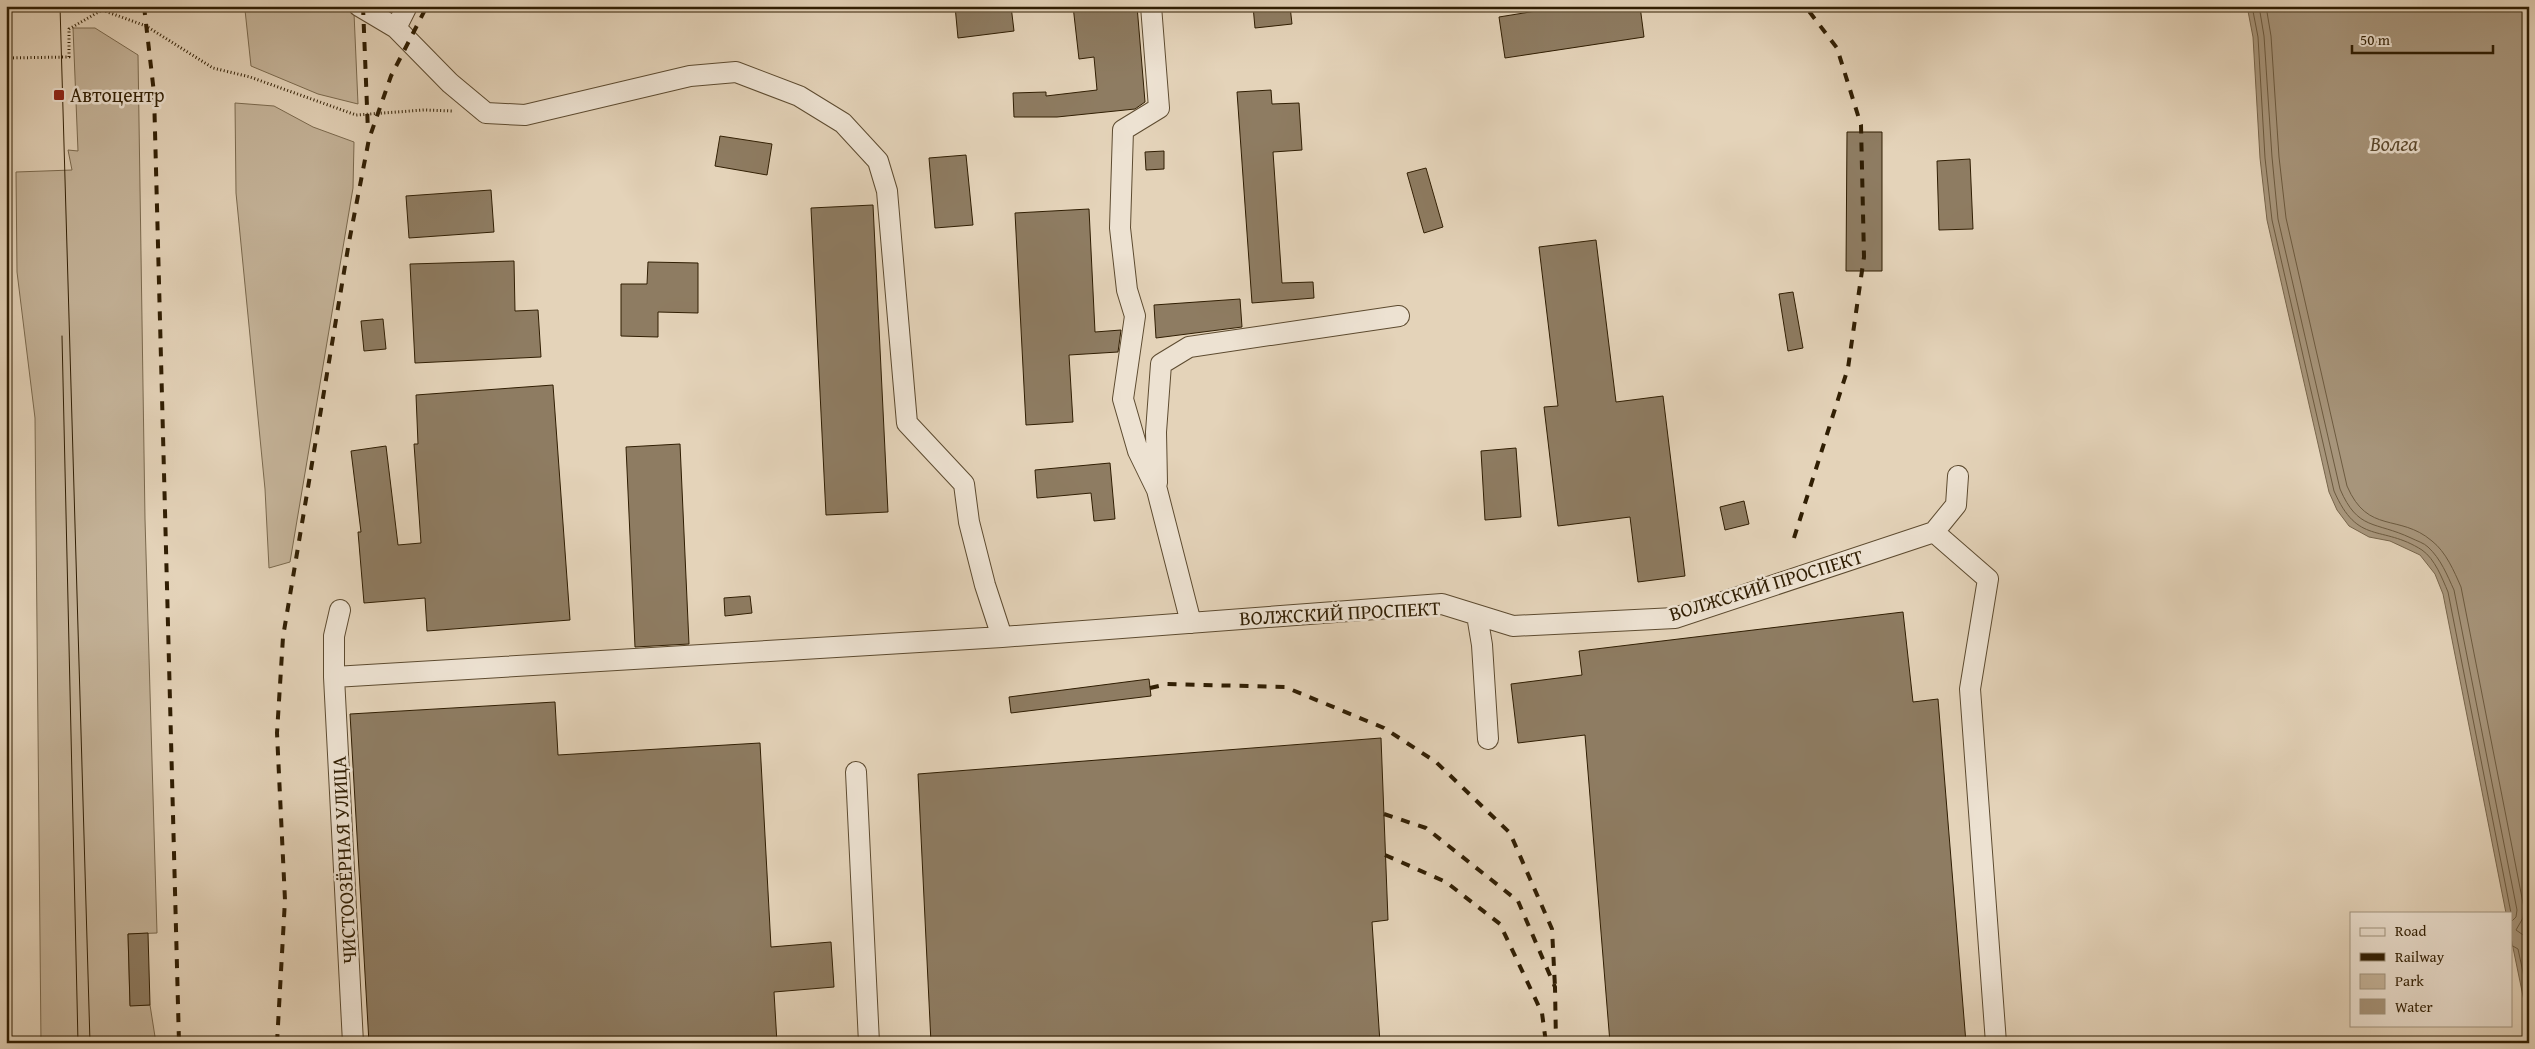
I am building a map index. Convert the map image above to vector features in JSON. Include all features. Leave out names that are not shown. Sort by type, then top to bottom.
[{"type":"street","points":[[359,6],[396,28],[450,83],[486,113],[525,115],[690,76],[736,72],[799,96],[843,123],[878,161],[887,191],[906,423],[964,484],[969,522],[985,585],[1002,637]]},
{"type":"street","points":[[396,28],[407,6]]},
{"type":"street","points":[[1151,6],[1159,108],[1123,130],[1120,228],[1127,290],[1136,316],[1123,399],[1138,451],[1157,490],[1191,623]]},
{"type":"street","points":[[1157,490],[1156,432],[1161,364],[1189,347],[1399,316]]},
{"type":"street","points":[[1958,476],[1956,505],[1934,532],[1988,579],[1970,689],[1996,1043]]},
{"type":"street","name":"ВОЛЖСКИЙ ПРОСПЕКТ","points":[[334,677],[1002,637],[1442,604],[1513,626],[1675,618],[1934,532]]},
{"type":"street","name":"ЧИСТООЗЁРНАЯ УЛИЦА","points":[[340,610],[334,636],[334,677],[353,1043]]},
{"type":"street","points":[[1477,615],[1482,645],[1488,739]]},
{"type":"street","points":[[856,772],[869,1043]]},
{"type":"path","points":[[6,58],[69,57],[69,29],[102,10],[146,26],[213,68],[250,77],[356,115],[424,110],[486,113]]},
{"type":"green space","points":[[274,6],[347,6],[354,13],[358,104],[318,94],[251,66],[245,10]]},
{"type":"green space","points":[[73,28],[95,28],[138,55],[145,519],[157,933],[128,934],[130,1005],[150,1005],[156,1043],[41,1043],[35,418],[17,272],[16,172],[72,170],[68,150],[78,151]]},
{"type":"green space","points":[[235,103],[274,106],[313,127],[354,142],[353,188],[290,562],[269,568],[265,489],[236,193]]},
{"type":"water","name":"Волга","points":[[2247,6],[2529,6],[2529,1025],[2512,943],[2512,912],[2506,912],[2443,594],[2435,574],[2420,555],[2390,541],[2369,537],[2349,526],[2337,510],[2329,492],[2267,220],[2260,158],[2253,37]]},
{"type":"building","points":[[955,6],[1011,6],[1014,31],[958,38]]},
{"type":"building","points":[[1073,6],[1137,6],[1145,102],[1135,109],[1057,117],[1014,117],[1013,93],[1046,92],[1046,96],[1097,90],[1094,57],[1079,59]]},
{"type":"building","points":[[1253,6],[1290,6],[1292,24],[1255,28]]},
{"type":"building","points":[[1567,6],[1640,6],[1644,37],[1505,58],[1499,17]]},
{"type":"building","points":[[1271,90],[1272,104],[1299,103],[1302,150],[1273,152],[1282,283],[1313,282],[1314,298],[1252,303],[1237,92]]},
{"type":"building","points":[[1847,132],[1882,132],[1882,271],[1846,271]]},
{"type":"building","points":[[720,136],[772,144],[767,175],[715,166]]},
{"type":"building","points":[[1164,151],[1164,169],[1146,170],[1145,152]]},
{"type":"building","points":[[966,155],[973,225],[935,228],[929,158]]},
{"type":"building","points":[[1970,159],[1973,229],[1939,230],[1937,161]]},
{"type":"building","points":[[1426,168],[1443,227],[1424,233],[1407,173]]},
{"type":"building","points":[[491,190],[494,232],[409,238],[406,196]]},
{"type":"building","points":[[873,205],[888,512],[826,515],[811,208]]},
{"type":"building","points":[[1089,209],[1095,332],[1121,330],[1118,352],[1069,355],[1073,422],[1026,425],[1015,213]]},
{"type":"building","points":[[1596,240],[1616,402],[1663,396],[1685,576],[1638,582],[1630,517],[1558,526],[1544,407],[1558,406],[1539,247]]},
{"type":"building","points":[[514,261],[515,311],[538,310],[541,357],[415,363],[410,264]]},
{"type":"building","points":[[648,262],[698,263],[698,313],[658,312],[658,337],[621,336],[621,284],[647,284]]},
{"type":"building","points":[[1793,292],[1803,348],[1788,351],[1779,294]]},
{"type":"building","points":[[1240,299],[1242,327],[1156,338],[1154,305]]},
{"type":"building","points":[[383,319],[386,349],[364,351],[361,321]]},
{"type":"building","points":[[553,385],[570,620],[427,631],[425,598],[364,603],[358,532],[361,532],[351,451],[386,446],[398,545],[421,543],[414,444],[418,444],[416,395]]},
{"type":"building","points":[[680,444],[689,644],[635,647],[626,447]]},
{"type":"building","points":[[1516,448],[1521,517],[1485,520],[1481,451]]},
{"type":"building","points":[[1110,463],[1115,519],[1094,521],[1091,493],[1037,498],[1035,470]]},
{"type":"building","points":[[1744,501],[1749,524],[1725,530],[1720,507]]},
{"type":"building","points":[[750,596],[752,613],[725,616],[724,598]]},
{"type":"building","points":[[1903,612],[1913,702],[1938,699],[1966,1043],[1610,1043],[1585,735],[1518,743],[1511,684],[1582,675],[1579,651]]},
{"type":"building","points":[[1149,679],[1151,696],[1011,713],[1009,697]]},
{"type":"building","points":[[555,702],[558,755],[760,743],[771,947],[831,942],[834,987],[774,992],[777,1043],[369,1043],[350,714]]},
{"type":"building","points":[[1381,738],[1388,920],[1372,922],[1380,1043],[931,1043],[918,774]]},
{"type":"building","points":[[148,933],[150,1005],[130,1006],[128,934]]},
{"type":"tram line","points":[[60,6],[90,1043]]},
{"type":"tram line","points":[[62,336],[78,1043]]},
{"type":"railway","points":[[144,6],[154,93],[179,1043]]},
{"type":"railway","points":[[363,6],[368,132]]},
{"type":"railway","points":[[277,1043],[285,900],[277,733],[283,637],[349,242],[369,139],[391,76],[427,6]]},
{"type":"railway","points":[[1794,538],[1848,368],[1864,257],[1861,125],[1837,48],[1805,6]]},
{"type":"railway","points":[[1150,688],[1167,684],[1285,687],[1384,728],[1436,762],[1510,833],[1552,929],[1555,987]]},
{"type":"railway","points":[[1384,814],[1426,828],[1518,901],[1555,987],[1556,1043]]},
{"type":"railway","points":[[1385,855],[1446,882],[1500,924],[1542,1013],[1546,1043]]},
{"type":"place","name":"Автоцентр","points":[[59,95]]}]
